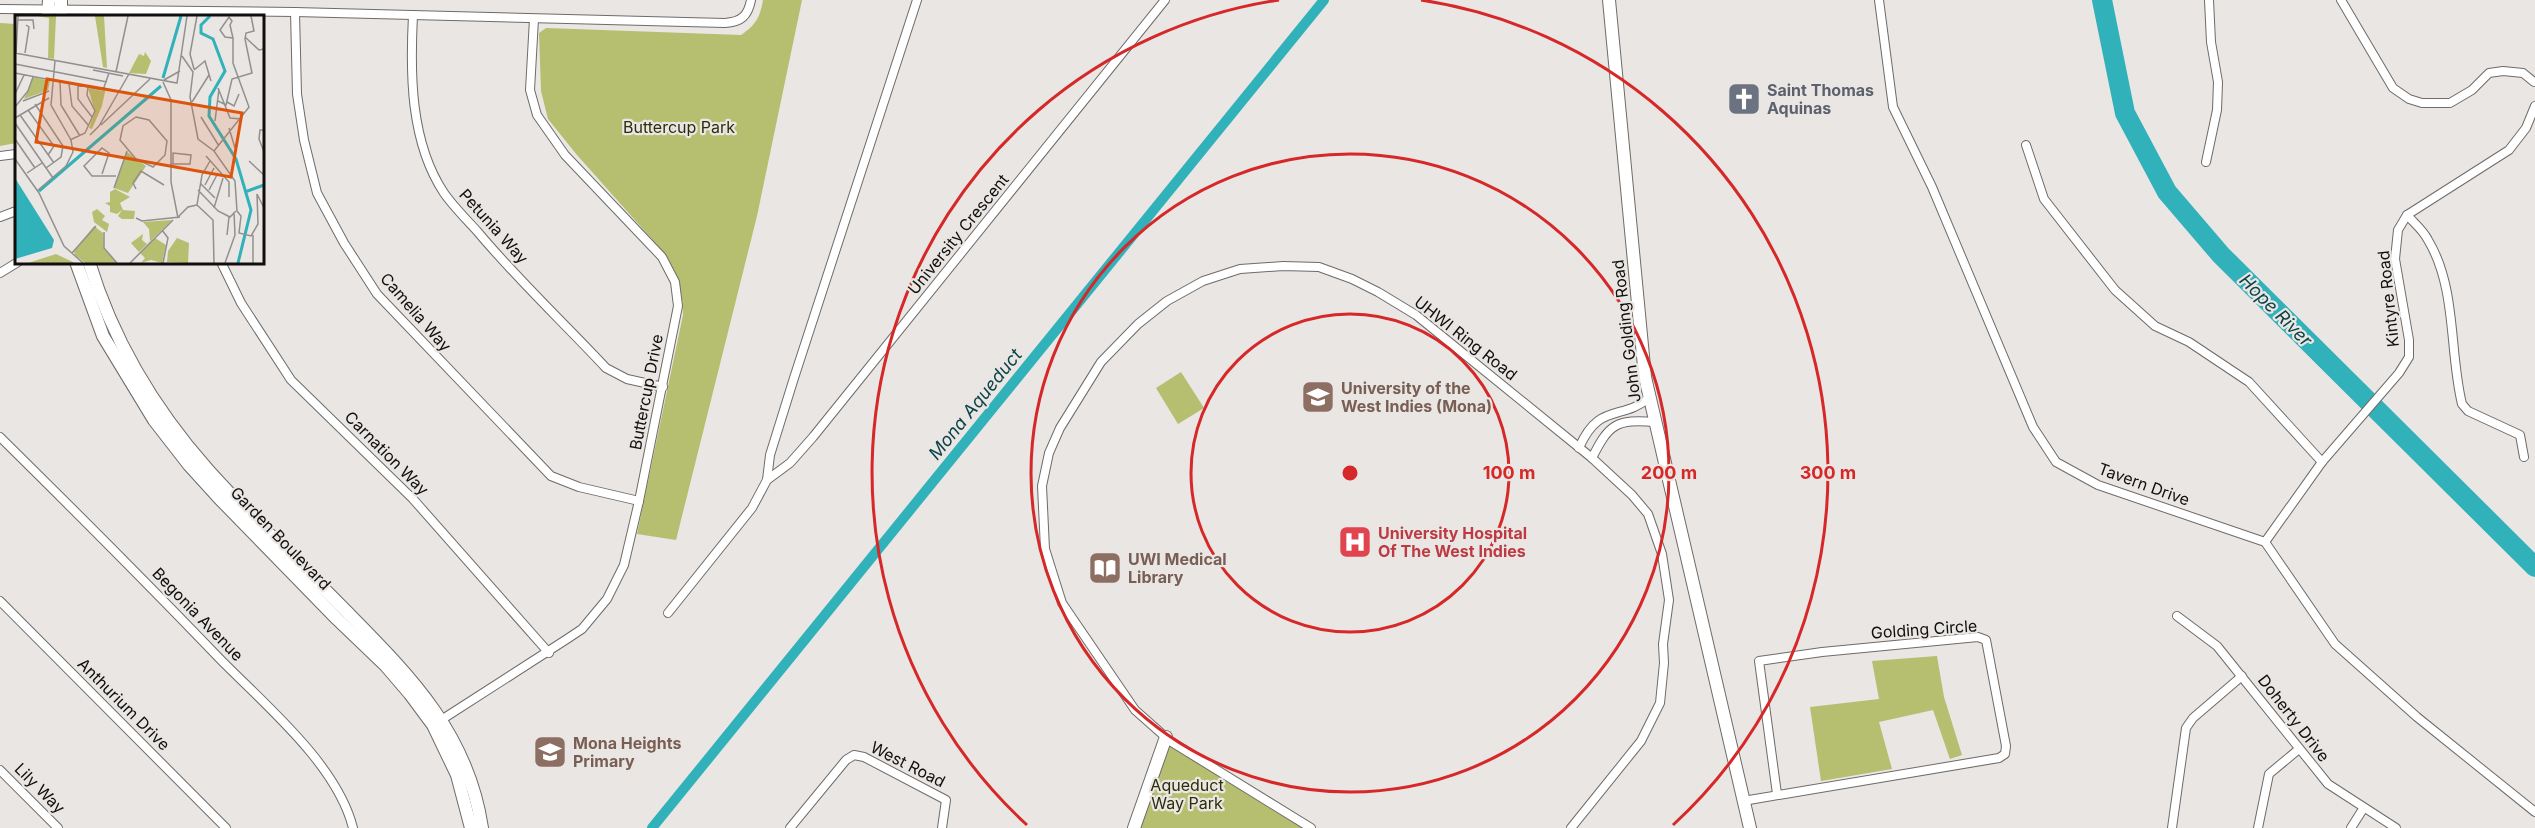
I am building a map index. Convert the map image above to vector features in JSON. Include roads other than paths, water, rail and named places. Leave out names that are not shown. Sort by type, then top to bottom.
[{"type":"street","points":[[0,9],[176,13],[295,12],[534,20],[733,22],[746,15],[751,0]]},
{"type":"street","name":"University Crescent","points":[[668,613],[752,508],[767,480],[770,455],[781,419],[917,0]]},
{"type":"street","name":"University Crescent","points":[[767,480],[790,463],[813,437],[1165,0]]},
{"type":"street","name":"John Golding Road","points":[[1609,0],[1649,398],[1750,828]]},
{"type":"street","name":"Tavern Drive","points":[[1879,0],[1893,107],[1932,187],[2033,427],[2056,462],[2098,485],[2265,542]]},
{"type":"street","points":[[2206,162],[2217,110],[2218,82],[2211,42],[2209,0]]},
{"type":"street","points":[[2340,0],[2393,88],[2409,99],[2422,103],[2450,103],[2472,90],[2489,73],[2503,71],[2523,73],[2535,82]]},
{"type":"street","name":"Camelia Way","points":[[295,12],[297,94],[304,140],[317,193],[344,243],[377,294],[551,476],[586,490],[639,501]]},
{"type":"street","name":"Petunia Way","points":[[413,15],[411,51],[416,116],[426,154],[443,192],[494,251],[606,368],[627,379],[663,387]]},
{"type":"street","name":"Buttercup Drive","points":[[437,722],[549,653],[582,629],[607,599],[624,565],[663,387],[678,306],[675,282],[662,257],[565,155],[537,115],[530,90],[534,20]]},
{"type":"street","points":[[2524,457],[2520,435],[2468,411],[2462,404],[2445,287],[2438,262],[2426,237],[2407,215],[2425,201],[2508,150],[2526,128],[2535,106]]},
{"type":"street","points":[[2026,145],[2044,199],[2115,290],[2155,326],[2189,342],[2249,382],[2322,462]]},
{"type":"street","points":[[0,156],[15,154]]},
{"type":"street","points":[[0,217],[15,211]]},
{"type":"street","name":"Kintyre Road","points":[[2265,542],[2322,462],[2399,373],[2409,357],[2409,340],[2395,259],[2398,230],[2407,215]]},
{"type":"street","points":[[0,273],[15,264]]},
{"type":"street","name":"Garden Boulevard","points":[[77,264],[103,336],[126,377],[161,429],[219,498],[337,620],[386,666],[437,722],[457,775],[471,828]]},
{"type":"street","name":"Garden Boulevard","points":[[90,264],[111,326],[137,375],[162,414],[209,471],[386,652],[437,722],[471,781],[482,828]]},
{"type":"street","name":"Carnation Way","points":[[222,264],[241,303],[291,380],[413,499],[549,653]]},
{"type":"street","name":"UHWI Ring Road","points":[[1311,828],[1166,737],[1135,710],[1062,603],[1045,549],[1041,506],[1042,486],[1049,453],[1060,428],[1101,362],[1138,324],[1167,301],[1203,281],[1240,269],[1319,267],[1378,292],[1416,315],[1592,458],[1632,495],[1648,514],[1662,554],[1670,600],[1663,645],[1664,663],[1659,703],[1641,741],[1572,828]]},
{"type":"street","points":[[1579,448],[1588,431],[1602,418],[1643,404],[1649,398]]},
{"type":"street","points":[[1592,458],[1602,437],[1610,428],[1634,422],[1655,422]]},
{"type":"street","name":"Begonia Avenue","points":[[0,436],[147,583],[306,748],[338,787],[353,828]]},
{"type":"street","points":[[2265,542],[2335,644],[2416,717],[2535,812]]},
{"type":"street","name":"Anthurium Drive","points":[[0,601],[226,828]]},
{"type":"street","name":"Doherty Drive","points":[[2177,616],[2217,646],[2328,784],[2396,828]]},
{"type":"street","name":"Golding Circle","points":[[1743,801],[1999,758],[2005,754],[2006,746],[1986,640],[1978,638],[1842,650],[1760,661],[1777,794]]},
{"type":"street","points":[[2172,828],[2186,728],[2193,718],[2242,676]]},
{"type":"street","points":[[1134,828],[1166,737]]},
{"type":"street","points":[[2258,828],[2269,774],[2298,749]]},
{"type":"street","name":"West Road","points":[[790,828],[846,760],[854,755],[864,757],[946,800],[942,828]]},
{"type":"street","name":"Lily Way","points":[[0,770],[58,828]]},
{"type":"street","points":[[2351,828],[2363,808]]},
{"type":"waterway","name":"Mona Aqueduct","points":[[652,828],[1324,0]]},
{"type":"waterway","name":"Hope River","points":[[2102,0],[2125,113],[2167,192],[2221,255],[2535,567]]},
{"type":"place","name":"Saint Thomas Aquinas","points":[[1744,99]]},
{"type":"place","name":"University of the West Indies (Mona)","points":[[1318,397]]},
{"type":"place","name":"University Hospital Of The West Indies","points":[[1355,542]]},
{"type":"place","name":"UWI Medical Library","points":[[1105,568]]},
{"type":"place","name":"Mona Heights Primary","points":[[550,752]]},
{"type":"park label","name":"Buttercup Park","points":[[679,127]]},
{"type":"park label","name":"Aqueduct Way Park","points":[[1187,794]]}]
